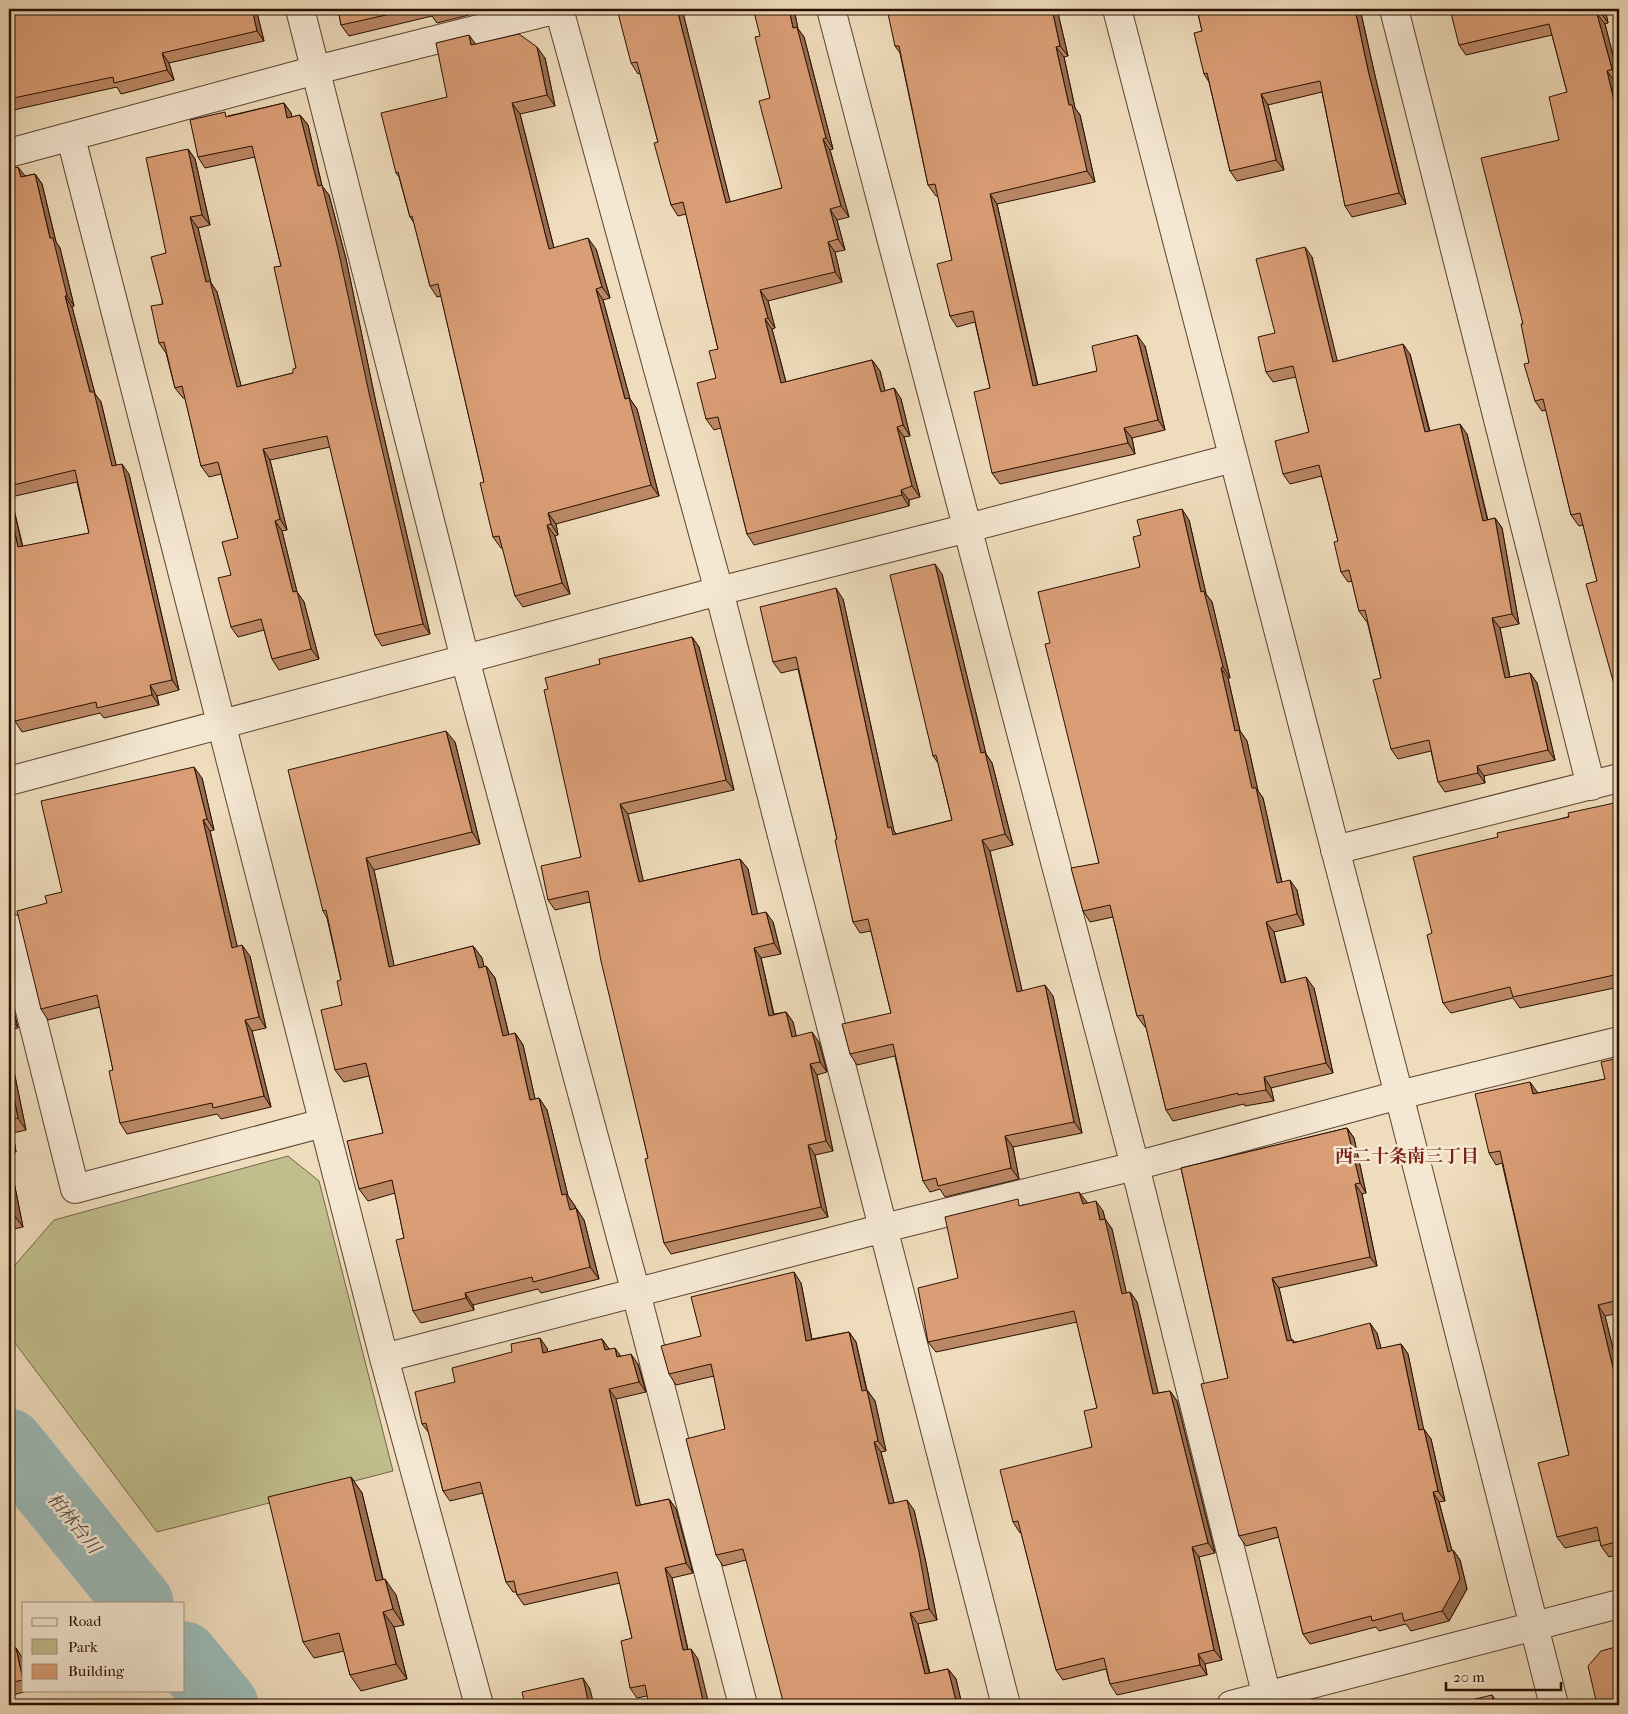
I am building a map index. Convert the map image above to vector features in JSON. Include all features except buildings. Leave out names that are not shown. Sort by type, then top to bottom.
[{"type":"street","points":[[300,9],[465,659],[636,1293],[743,1705]]},
{"type":"street","points":[[9,154],[316,70],[558,9],[719,591],[1006,1705]]},
{"type":"street","points":[[831,9],[1136,1166],[1268,1701]]},
{"type":"street","points":[[1117,9],[1399,1095],[1532,1626],[1554,1705]]},
{"type":"street","points":[[1394,9],[1591,786]]},
{"type":"street","points":[[71,138],[384,1358],[479,1705]]},
{"type":"street","points":[[9,780],[719,591],[1233,458]]},
{"type":"street","points":[[1335,850],[1619,778]]},
{"type":"street","points":[[9,927],[75,1189],[323,1123]]},
{"type":"street","points":[[384,1358],[884,1228],[1136,1166],[1399,1095],[1619,1041]]},
{"type":"street","points":[[1231,1705],[1268,1701],[1532,1626],[1619,1604]]},
{"type":"green space","points":[[288,1156],[319,1181],[393,1471],[157,1532],[9,1335],[9,1272],[54,1220]]},
{"type":"waterway","name":"柏林台川","points":[[9,1443],[138,1602]]},
{"type":"waterway","name":"柏林台川","points":[[185,1657],[224,1705]]},
{"type":"district","name":"西二十条南三丁目","points":[[1407,1156]]}]
